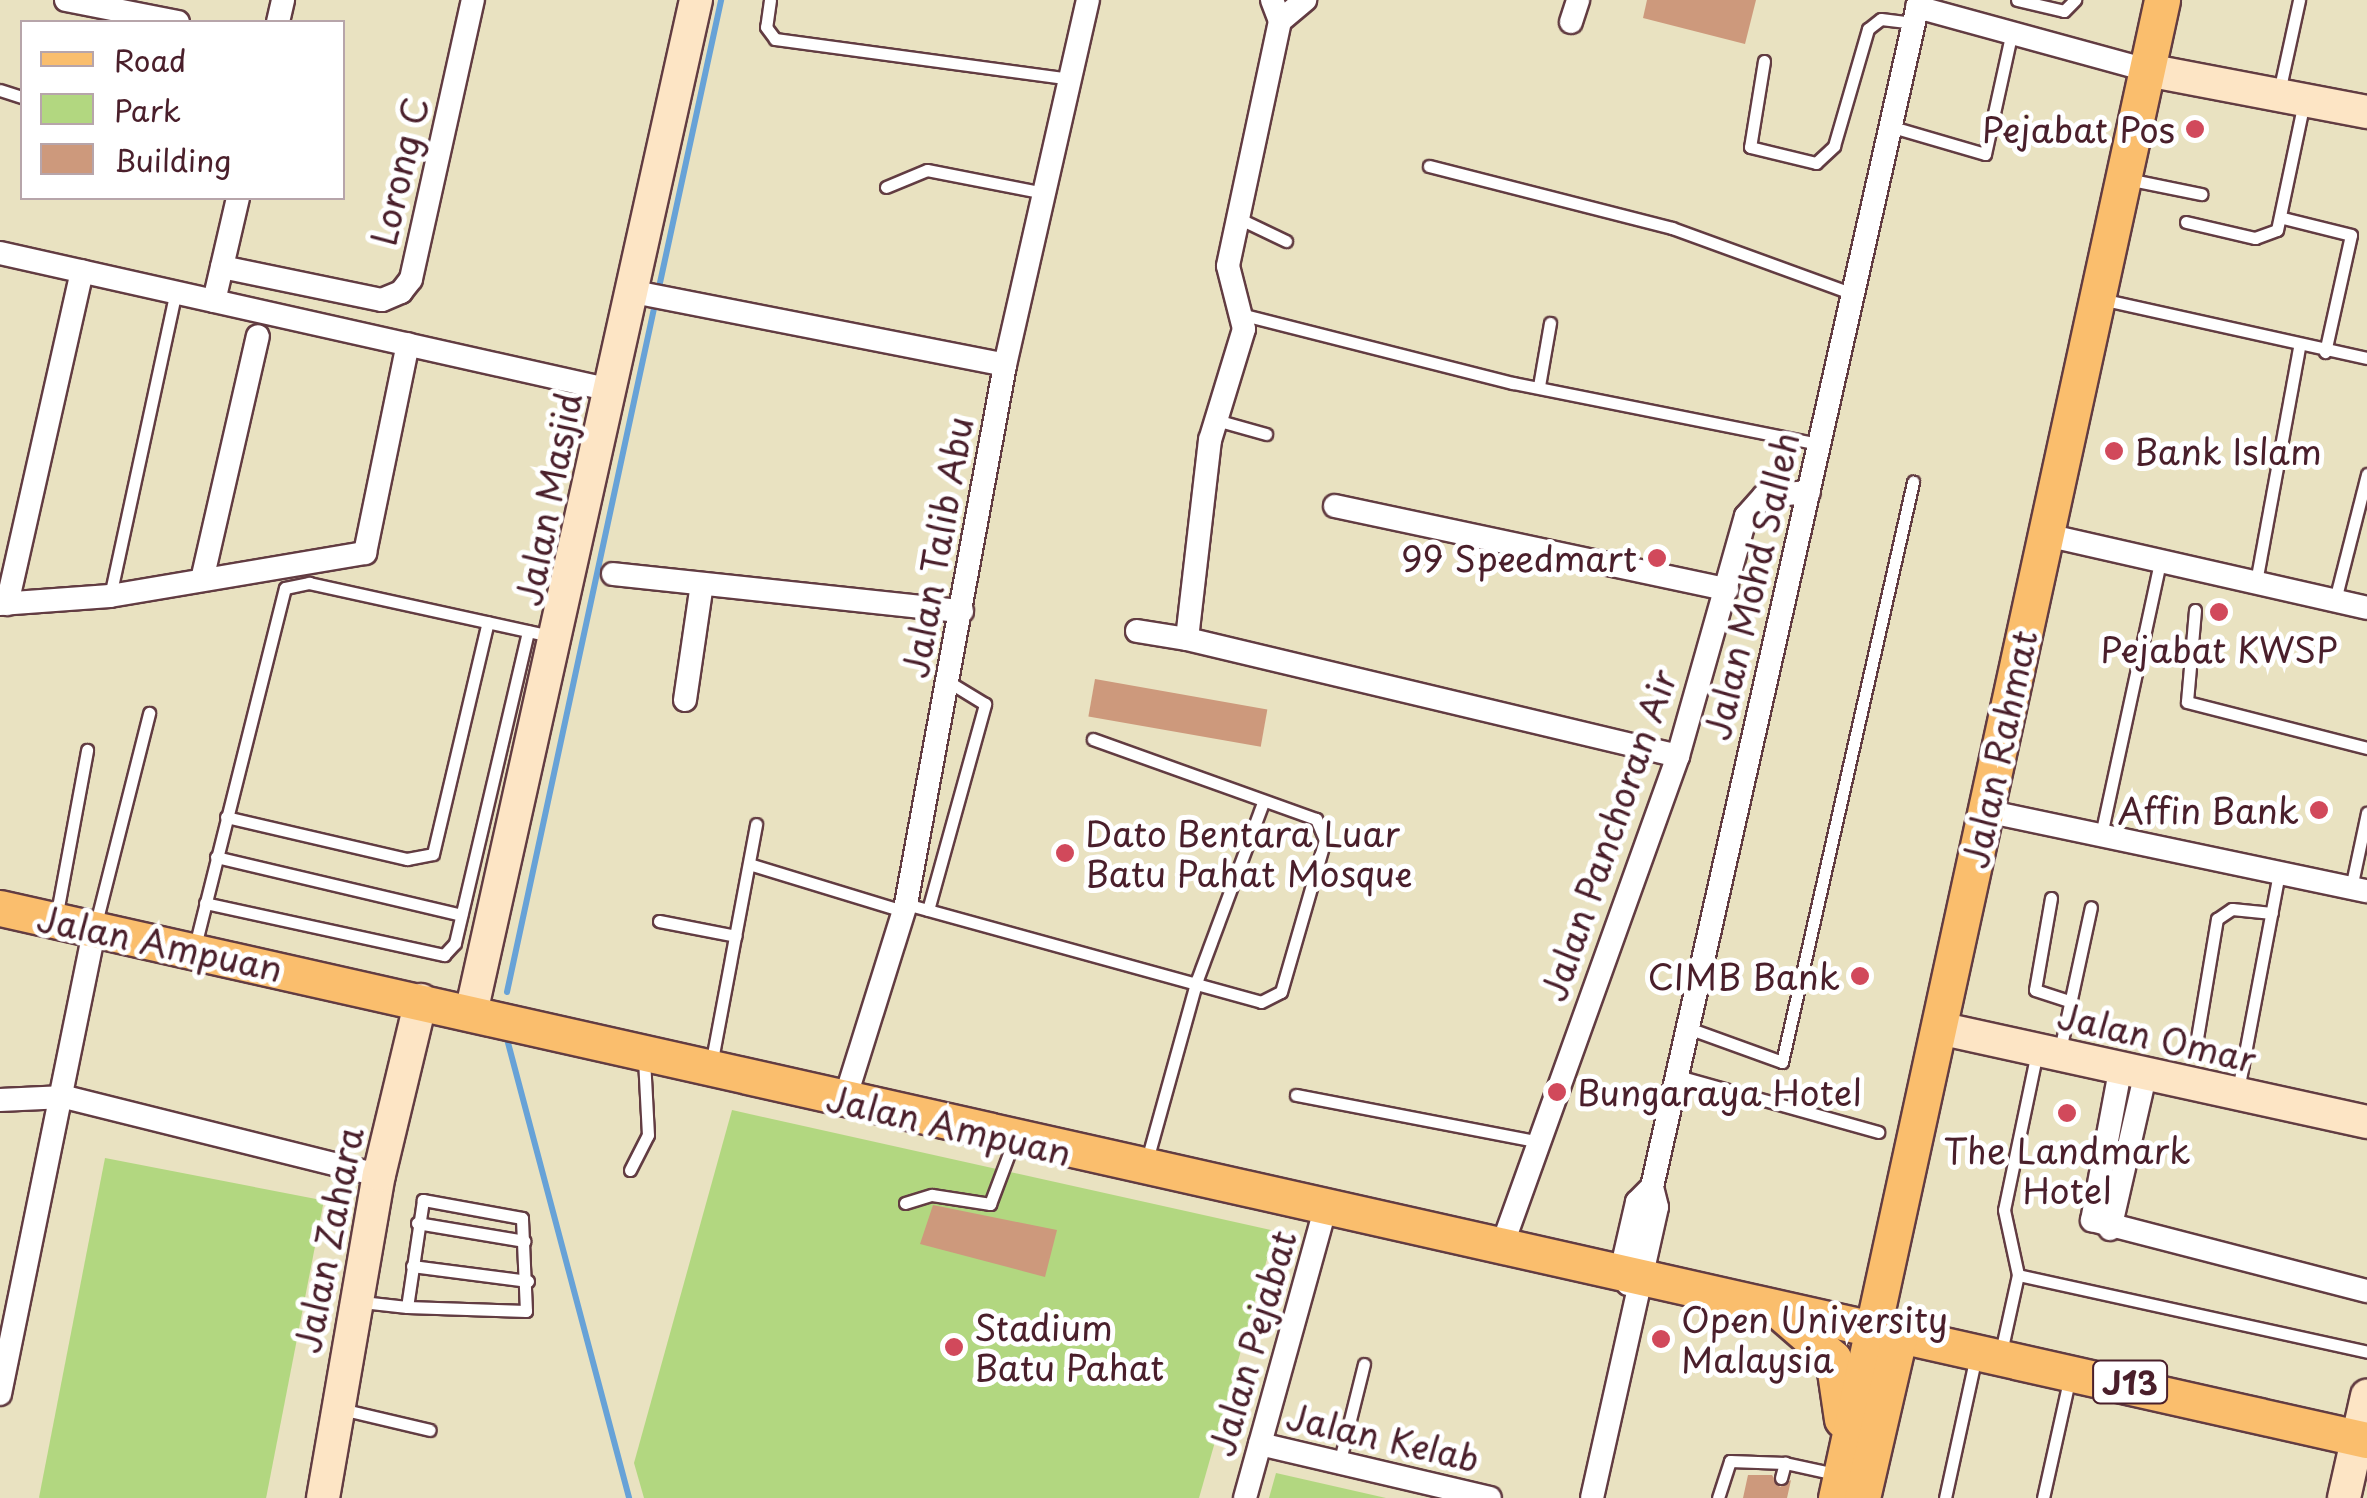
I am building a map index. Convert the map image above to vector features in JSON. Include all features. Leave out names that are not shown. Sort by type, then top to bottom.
[{"type":"main road","name":"Jalan Rahmat","points":[[1846,1490],[1888,1326],[1938,1028],[2161,0]]},
{"type":"main road","name":"Jalan Ampuan","points":[[0,908],[422,1000],[1014,1140],[1503,1243],[1633,1278],[1888,1326]]},
{"type":"main road","points":[[1759,1300],[1818,1336],[1833,1358],[1843,1388],[1846,1490]]},
{"type":"main road","name":"J13","points":[[1888,1326],[2362,1438]]},
{"type":"street","points":[[66,0],[144,19]]},
{"type":"street","name":"Lorong C","points":[[222,266],[382,300],[400,292],[412,279],[474,0]]},
{"type":"street","name":"Jalan Masjid","points":[[471,1013],[561,639],[611,390],[653,295],[696,0]]},
{"type":"street","name":"Jalan Talib Abu","points":[[844,1102],[912,909],[1004,365],[1088,0]]},
{"type":"street","points":[[1187,639],[1216,420],[1244,315],[1228,284],[1276,10],[1306,0]]},
{"type":"street","points":[[1916,10],[2146,70],[2367,112]]},
{"type":"street","name":"Jalan Mohd Salleh","points":[[1592,1498],[1633,1278],[1637,1202],[1652,1187],[1678,1076],[1916,10]]},
{"type":"street","points":[[214,300],[238,200]]},
{"type":"street","points":[[0,252],[611,390]]},
{"type":"street","points":[[82,271],[4,604],[110,596],[365,553],[408,344]]},
{"type":"street","points":[[653,295],[1004,365]]},
{"type":"street","points":[[202,580],[258,336]]},
{"type":"street","name":"Jalan Panchoran Air","points":[[1503,1243],[1678,756],[1754,503],[1809,492]]},
{"type":"street","points":[[1335,506],[1726,589]]},
{"type":"street","points":[[2046,535],[2367,608]]},
{"type":"street","points":[[614,574],[962,611]]},
{"type":"street","points":[[685,700],[702,584]]},
{"type":"street","points":[[1137,631],[1187,639],[1678,756]]},
{"type":"street","points":[[1986,811],[2359,889]]},
{"type":"street","points":[[0,1394],[6,1343],[65,1097],[95,929]]},
{"type":"street","name":"Jalan Zahara","points":[[322,1498],[379,1174],[422,1000]]},
{"type":"street","name":"Jalan Omar","points":[[1938,1028],[2364,1124]]},
{"type":"street","points":[[2133,1074],[2088,1207],[2110,1229],[2367,1291]]},
{"type":"street","points":[[0,1100],[65,1097],[379,1174]]},
{"type":"street","name":"Jalan Pejabat","points":[[1245,1498],[1326,1206]]},
{"type":"street","points":[[2344,1498],[2362,1438],[2367,1396]]},
{"type":"street","name":"Jalan Kelab","points":[[1260,1444],[1490,1498]]},
{"type":"lane","points":[[770,0],[766,27],[775,40],[1070,80]]},
{"type":"lane","points":[[2018,0],[2064,12],[2075,0]]},
{"type":"lane","points":[[2283,218],[2299,0]]},
{"type":"lane","points":[[1764,61],[1750,147],[1816,163],[1834,146],[1868,29],[1881,19],[1916,10]]},
{"type":"lane","points":[[1889,126],[1986,154],[2011,36]]},
{"type":"lane","points":[[1430,166],[1672,228],[1850,293]]},
{"type":"lane","points":[[886,187],[927,170],[1044,193]]},
{"type":"lane","points":[[2123,178],[2201,194]]},
{"type":"lane","points":[[2186,222],[2255,238],[2283,218],[2351,235],[2325,352]]},
{"type":"lane","points":[[1240,219],[1286,241]]},
{"type":"lane","points":[[110,596],[176,292]]},
{"type":"lane","points":[[2097,298],[2298,347],[2367,358]]},
{"type":"lane","points":[[1244,315],[1540,386],[1819,444]]},
{"type":"lane","points":[[1540,386],[1550,323]]},
{"type":"lane","points":[[2256,582],[2298,347]]},
{"type":"lane","points":[[1216,420],[1266,434]]},
{"type":"lane","points":[[2335,600],[2367,474]]},
{"type":"lane","points":[[1688,1028],[1782,1062],[1913,482]]},
{"type":"lane","points":[[2101,836],[2160,561]]},
{"type":"lane","points":[[194,950],[280,598],[293,584],[561,639]]},
{"type":"lane","points":[[2195,610],[2186,702],[2367,748]]},
{"type":"lane","points":[[226,817],[407,859],[434,854],[488,622]]},
{"type":"lane","points":[[205,904],[432,954],[455,943],[528,631]]},
{"type":"lane","points":[[912,909],[985,704],[949,682]]},
{"type":"lane","points":[[95,929],[149,713]]},
{"type":"lane","points":[[750,864],[1197,980],[1261,1002],[1281,992],[1326,840],[1316,819],[1092,739]]},
{"type":"lane","points":[[56,920],[88,750]]},
{"type":"lane","points":[[1144,1168],[1197,980],[1263,803]]},
{"type":"lane","points":[[2359,889],[2367,813]]},
{"type":"lane","points":[[710,1069],[756,824]]},
{"type":"lane","points":[[216,857],[462,915]]},
{"type":"lane","points":[[2237,1097],[2278,872]]},
{"type":"lane","points":[[2052,898],[2034,990],[2071,1002]]},
{"type":"lane","points":[[1946,1498],[1990,1349],[2018,1275],[2004,1210],[2048,1054],[2071,1002],[2091,907]]},
{"type":"lane","points":[[2243,1064],[2195,1050],[2213,939],[2222,912],[2272,914]]},
{"type":"lane","points":[[659,921],[736,936]]},
{"type":"lane","points":[[630,1170],[648,1135],[644,1055]]},
{"type":"lane","points":[[1678,1076],[1878,1132]]},
{"type":"lane","points":[[1296,1095],[1540,1142]]},
{"type":"lane","points":[[904,1203],[932,1194],[990,1204],[1014,1140]]},
{"type":"lane","points":[[356,1302],[407,1306],[526,1312],[525,1241],[516,1212],[423,1200],[416,1223],[407,1306]]},
{"type":"lane","points":[[416,1223],[525,1241]]},
{"type":"lane","points":[[412,1266],[528,1280]]},
{"type":"lane","points":[[2018,1275],[2367,1352]]},
{"type":"lane","points":[[1340,1464],[1364,1364]]},
{"type":"lane","points":[[2043,1498],[2072,1367]]},
{"type":"lane","points":[[337,1408],[430,1430]]},
{"type":"lane","points":[[1718,1498],[1730,1461],[1785,1463],[1846,1490]]},
{"type":"lane","points":[[1781,1478],[1785,1463]]},
{"type":"green space","name":"Stadium Batu Pahat","points":[[732,1110],[1275,1231],[1199,1498],[644,1498],[634,1463]]},
{"type":"green space","points":[[105,1158],[324,1201],[266,1498],[39,1498]]},
{"type":"green space","points":[[1276,1473],[1386,1498],[1269,1498]]},
{"type":"building","points":[[1647,0],[1756,0],[1745,44],[1643,18]]},
{"type":"building","points":[[1095,679],[1267,709],[1261,747],[1088,716]]},
{"type":"building","points":[[933,1205],[1057,1230],[1045,1277],[920,1244]]},
{"type":"building","points":[[1748,1475],[1772,1475],[1780,1487],[1791,1480],[1787,1498],[1743,1498]]},
{"type":"waterway","points":[[658,292],[721,0]]},
{"type":"waterway","points":[[507,992],[655,304]]},
{"type":"waterway","points":[[507,1039],[629,1498]]},
{"type":"place","name":"Pejabat Pos","points":[[2195,129]]},
{"type":"place","name":"Bank Islam","points":[[2114,451]]},
{"type":"place","name":"99 Speedmart","points":[[1657,558]]},
{"type":"place","name":"Pejabat KWSP","points":[[2219,612]]},
{"type":"place","name":"Affin Bank","points":[[2319,810]]},
{"type":"place","name":"Dato Bentara Luar Batu Pahat Mosque","points":[[1065,853]]},
{"type":"place","name":"CIMB Bank","points":[[1860,976]]},
{"type":"place","name":"Bungaraya Hotel","points":[[1557,1092]]},
{"type":"place","name":"The Landmark Hotel","points":[[2067,1113]]},
{"type":"place","name":"Open University Malaysia","points":[[1661,1339]]},
{"type":"place","name":"Stadium Batu Pahat","points":[[954,1347]]}]
